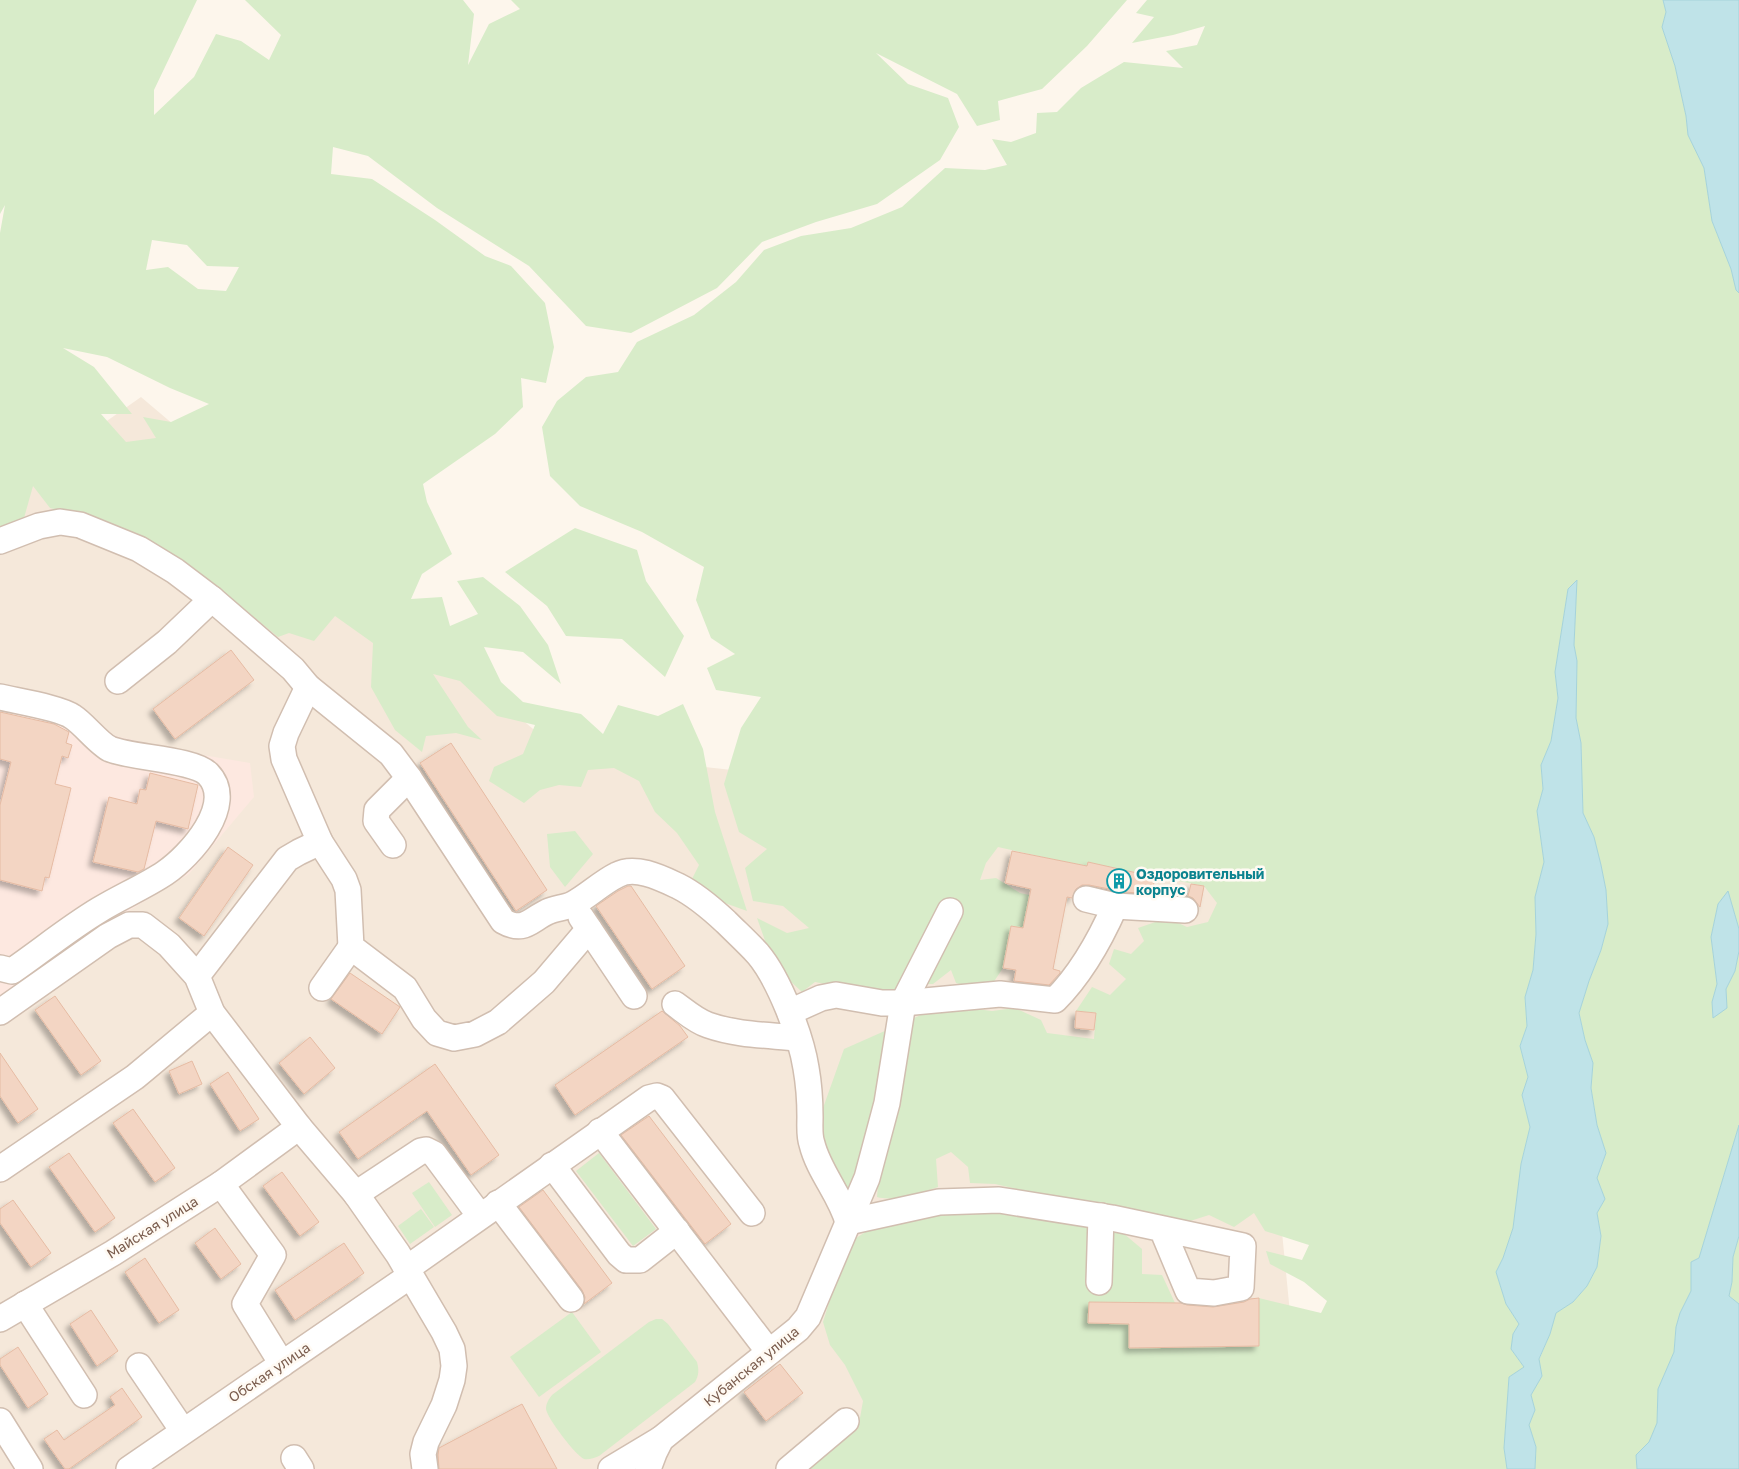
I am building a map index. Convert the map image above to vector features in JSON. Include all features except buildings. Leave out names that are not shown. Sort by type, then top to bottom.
[{"type":"street","points":[[0,541],[38,526],[60,522],[80,525],[139,549],[175,571],[212,599],[293,669],[308,687],[391,754],[410,778],[503,921],[511,926],[522,926],[547,912],[572,905],[618,874],[630,871],[668,881],[685,889],[709,906],[759,955],[790,1012],[806,1066],[811,1142],[818,1164],[844,1207],[848,1222],[939,1202],[999,1200],[1101,1216],[1162,1229]]},
{"type":"street","points":[[118,681],[166,642],[212,599]]},
{"type":"street","points":[[308,687],[286,733],[282,746],[284,759],[320,842],[344,879],[348,890],[351,947],[322,988]]},
{"type":"street","points":[[0,697],[67,713],[109,748],[193,767],[207,773],[214,783],[218,797],[216,812],[209,826],[189,851],[171,868],[98,911],[12,971],[0,968]]},
{"type":"street","points":[[394,845],[376,821],[377,810],[410,778]]},
{"type":"street","points":[[197,976],[287,859],[320,842]]},
{"type":"street","points":[[1086,899],[1115,906],[1185,910]]},
{"type":"street","points":[[572,905],[634,996]]},
{"type":"street","points":[[790,1012],[821,998],[836,995],[882,1003],[902,1003],[1000,994],[1055,1000],[1069,986],[1102,938],[1115,906]]},
{"type":"street","name":"Кубанская улица","points":[[648,1469],[661,1439],[798,1329],[808,1317],[867,1178],[887,1104],[902,1003],[950,911]]},
{"type":"street","points":[[0,1012],[108,936],[129,925],[143,925],[169,944],[197,976],[212,1013],[299,1127],[356,1194],[408,1272],[444,1332],[452,1349],[454,1366],[452,1380],[444,1405],[426,1442],[423,1454],[426,1469]]},
{"type":"street","points":[[351,947],[405,988],[424,1018],[437,1034],[454,1038],[475,1034],[498,1022],[544,982],[589,929]]},
{"type":"street","points":[[676,1004],[693,1018],[708,1025],[735,1031],[797,1038]]},
{"type":"street","points":[[0,1169],[135,1078],[212,1013]]},
{"type":"street","name":"Обская улица","points":[[129,1469],[282,1364],[489,1210],[644,1100],[657,1096],[662,1098],[752,1213]]},
{"type":"street","name":"Майская улица","points":[[0,1319],[113,1253],[221,1184],[299,1127]]},
{"type":"street","points":[[600,1131],[769,1352]]},
{"type":"street","points":[[356,1194],[421,1150],[426,1150],[434,1154],[489,1210],[570,1299]]},
{"type":"street","points":[[552,1165],[619,1254],[626,1260],[640,1260],[677,1231]]},
{"type":"street","points":[[221,1184],[273,1256],[245,1304],[282,1364]]},
{"type":"street","points":[[1099,1282],[1101,1216]]},
{"type":"street","points":[[25,1304],[84,1395]]},
{"type":"street","points":[[139,1366],[183,1431]]},
{"type":"street","points":[[0,1421],[30,1469]]},
{"type":"street","points":[[789,1469],[846,1421]]},
{"type":"street","points":[[611,1469],[661,1439]]},
{"type":"shaded area","points":[[141,397],[559,751],[1242,826],[1296,1374],[1028,1469],[0,1469],[0,496]]},
{"type":"shaded area","points":[[0,684],[71,700],[115,736],[191,753],[250,763],[254,797],[189,874],[63,951],[0,996]]},
{"type":"green space","points":[[0,0],[197,0],[154,90],[154,115],[194,77],[216,34],[241,41],[269,60],[281,35],[245,0],[463,0],[474,14],[468,65],[489,24],[520,9],[511,0],[1127,0],[1087,46],[1042,89],[998,101],[1000,120],[977,126],[957,94],[876,53],[908,84],[948,98],[959,127],[940,160],[877,204],[816,222],[762,242],[717,288],[631,333],[586,326],[529,266],[437,208],[368,156],[333,147],[331,174],[372,179],[435,220],[485,256],[511,266],[545,303],[554,347],[546,383],[521,378],[523,407],[495,434],[423,484],[427,502],[452,554],[422,574],[411,599],[442,597],[450,626],[478,614],[457,581],[483,577],[520,606],[548,645],[561,684],[523,652],[484,647],[501,682],[523,702],[581,714],[603,734],[618,705],[658,716],[683,704],[703,749],[715,812],[747,911],[711,898],[690,883],[699,865],[677,833],[655,812],[639,781],[614,768],[588,770],[581,787],[559,785],[540,790],[524,803],[489,781],[494,767],[523,754],[535,725],[497,716],[460,681],[433,674],[468,727],[482,740],[456,733],[426,736],[422,752],[395,730],[371,687],[373,643],[335,616],[314,641],[289,633],[278,637],[226,594],[157,546],[83,516],[50,508],[33,486],[24,518],[0,529],[0,233],[5,205],[0,214]],"holes":[[[152,240],[187,245],[207,266],[239,267],[226,291],[198,289],[168,267],[146,270]],[[63,348],[107,357],[170,388],[209,404],[171,422],[143,417],[156,438],[126,442],[101,414],[132,414],[94,367]]]},
{"type":"green space","points":[[1147,0],[1663,0],[1666,12],[1662,27],[1675,66],[1686,116],[1688,135],[1704,168],[1712,221],[1731,269],[1736,290],[1739,293],[1739,929],[1728,892],[1718,904],[1711,937],[1717,984],[1712,1002],[1713,1017],[1727,1008],[1726,989],[1735,971],[1739,951],[1739,1125],[1699,1258],[1691,1262],[1691,1291],[1680,1313],[1676,1327],[1674,1352],[1658,1389],[1657,1423],[1649,1442],[1636,1455],[1637,1469],[1535,1469],[1536,1447],[1529,1425],[1535,1410],[1531,1395],[1542,1376],[1539,1360],[1550,1334],[1556,1313],[1573,1302],[1587,1286],[1597,1267],[1601,1236],[1597,1213],[1605,1199],[1597,1178],[1606,1153],[1597,1125],[1591,1088],[1593,1063],[1585,1040],[1579,1013],[1608,924],[1606,890],[1601,865],[1594,837],[1583,813],[1581,743],[1576,718],[1577,661],[1574,645],[1577,581],[1568,589],[1555,672],[1558,698],[1551,741],[1541,765],[1543,789],[1537,811],[1544,862],[1535,897],[1536,934],[1533,970],[1525,997],[1527,1026],[1520,1046],[1528,1077],[1522,1096],[1530,1127],[1521,1164],[1513,1228],[1496,1272],[1506,1304],[1519,1324],[1513,1334],[1511,1349],[1524,1367],[1509,1377],[1504,1448],[1507,1469],[797,1469],[806,1457],[824,1442],[841,1440],[858,1429],[863,1401],[845,1365],[830,1345],[823,1322],[842,1261],[853,1240],[870,1229],[921,1217],[962,1213],[1020,1212],[1083,1221],[1123,1233],[1142,1249],[1142,1274],[1162,1275],[1175,1303],[1089,1302],[1089,1323],[1128,1324],[1129,1311],[1129,1348],[1259,1346],[1259,1298],[1321,1313],[1327,1301],[1304,1282],[1270,1264],[1266,1251],[1302,1260],[1309,1245],[1265,1231],[1254,1213],[1234,1227],[1209,1215],[1184,1223],[1086,1205],[995,1184],[970,1183],[968,1167],[951,1152],[936,1159],[938,1187],[899,1198],[877,1197],[879,1171],[864,1173],[855,1198],[843,1193],[828,1165],[820,1142],[823,1108],[844,1049],[939,1007],[960,1007],[992,1011],[1015,1008],[1041,1020],[1047,1033],[1094,1039],[1096,1013],[1076,1011],[1092,987],[1110,995],[1126,979],[1109,964],[1114,949],[1131,954],[1144,941],[1138,928],[1167,918],[1187,927],[1208,922],[1217,903],[1204,886],[1088,863],[1087,867],[998,847],[986,863],[980,880],[996,878],[1020,893],[1052,900],[1041,912],[1027,909],[1023,928],[1011,926],[1003,968],[993,983],[969,987],[956,983],[951,970],[933,984],[924,984],[898,991],[868,991],[815,982],[802,992],[774,966],[757,918],[787,933],[809,928],[783,906],[753,901],[745,868],[767,849],[739,832],[724,784],[741,728],[761,697],[716,690],[707,668],[735,654],[711,638],[696,600],[704,567],[642,532],[580,506],[550,476],[542,427],[557,401],[586,377],[618,372],[637,342],[694,315],[736,282],[764,250],[801,236],[851,228],[902,207],[945,168],[985,170],[1007,165],[992,139],[1011,142],[1036,133],[1037,113],[1057,112],[1081,88],[1124,62],[1183,68],[1166,51],[1197,45],[1205,26],[1173,35],[1132,43],[1154,17],[1136,13]]},
{"type":"green space","points":[[575,528],[637,550],[646,581],[684,636],[665,677],[622,639],[566,636],[547,606],[505,572]]},
{"type":"green space","points":[[575,831],[593,854],[565,887],[550,867],[547,834]]},
{"type":"green space","points":[[599,1153],[656,1229],[633,1246],[576,1171]]},
{"type":"green space","points":[[429,1182],[452,1215],[435,1227],[412,1193]]},
{"type":"green space","points":[[421,1209],[434,1227],[410,1244],[398,1226]]},
{"type":"green space","points":[[1739,1236],[1739,1304],[1729,1296],[1732,1282],[1733,1257]]},
{"type":"green space","points":[[572,1312],[601,1352],[539,1397],[510,1357]]},
{"type":"green space","points":[[662,1319],[668,1324],[697,1362],[698,1372],[695,1382],[599,1456],[584,1459],[569,1444],[551,1420],[546,1409],[548,1401],[552,1395],[649,1322]]},
{"type":"water","points":[[1663,0],[1739,0],[1739,293],[1736,290],[1731,269],[1712,221],[1704,168],[1688,135],[1686,116],[1675,66],[1662,27],[1666,12]]},
{"type":"water","points":[[1577,580],[1574,645],[1577,661],[1576,718],[1581,743],[1583,813],[1594,837],[1601,865],[1606,890],[1608,924],[1579,1013],[1585,1040],[1593,1063],[1591,1088],[1597,1125],[1606,1153],[1597,1178],[1605,1199],[1597,1213],[1601,1236],[1597,1267],[1587,1286],[1573,1302],[1556,1313],[1550,1334],[1539,1359],[1542,1376],[1531,1395],[1535,1410],[1529,1425],[1536,1447],[1535,1469],[1507,1469],[1504,1448],[1509,1377],[1524,1367],[1511,1349],[1513,1334],[1519,1324],[1506,1304],[1496,1272],[1513,1228],[1521,1164],[1530,1127],[1522,1095],[1528,1077],[1520,1046],[1527,1026],[1525,997],[1533,970],[1536,934],[1535,897],[1544,862],[1537,811],[1543,789],[1541,765],[1551,741],[1558,698],[1555,672],[1568,589]]},
{"type":"water","points":[[1728,891],[1739,929],[1739,951],[1735,971],[1726,989],[1727,1008],[1713,1018],[1712,1002],[1717,984],[1711,937],[1718,904]]},
{"type":"water","points":[[1739,1125],[1739,1236],[1733,1257],[1732,1282],[1729,1296],[1739,1304],[1739,1469],[1637,1469],[1636,1455],[1649,1442],[1657,1423],[1658,1389],[1674,1352],[1676,1327],[1680,1313],[1691,1291],[1691,1262],[1699,1258]]},
{"type":"place","name":"Оздоровительный корпус","points":[[1119,881]]}]
